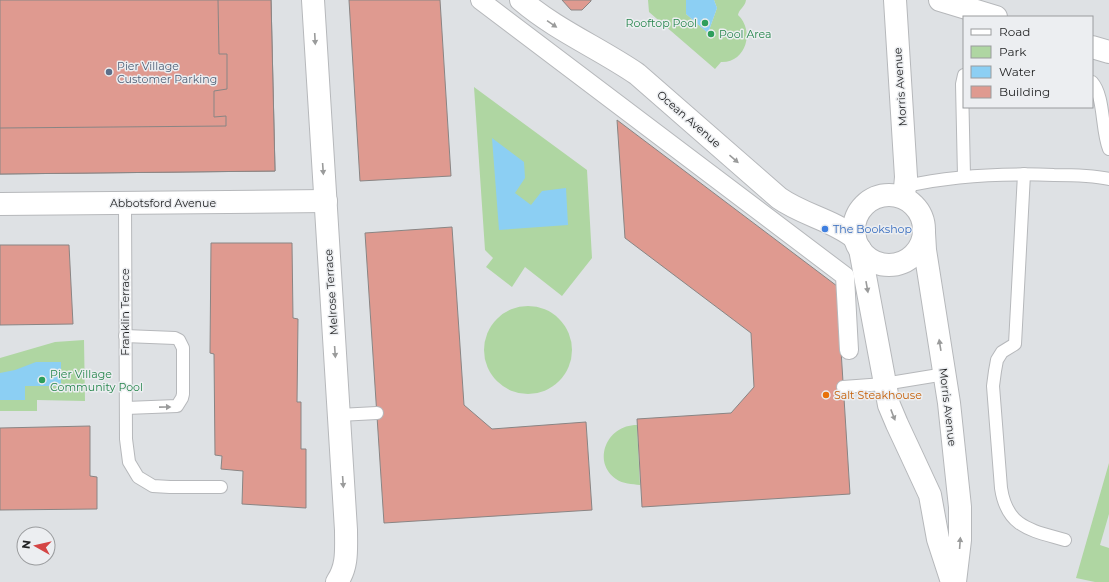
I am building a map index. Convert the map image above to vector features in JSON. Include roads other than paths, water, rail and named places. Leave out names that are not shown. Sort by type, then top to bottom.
[{"type":"street","name":"Melrose Terrace","points":[[313,0],[346,530],[346,562],[337,582]]},
{"type":"street","points":[[480,0],[845,276],[849,350]]},
{"type":"street","name":"Ocean Avenue","points":[[521,0],[532,10],[559,28],[637,74],[790,206],[841,228],[858,244]]},
{"type":"street","name":"Morris Avenue","points":[[895,0],[904,192],[909,201],[917,208],[922,217],[924,228],[925,250],[945,374],[960,507],[960,540],[955,582]]},
{"type":"street","points":[[940,0],[993,16]]},
{"type":"street","points":[[1093,46],[1109,52]]},
{"type":"street","name":"Morris Avenue","points":[[904,192],[880,196],[870,201],[862,208],[854,228],[889,405],[930,496],[938,539],[952,582]]},
{"type":"street","name":"Abbotsford Avenue","points":[[0,204],[326,202]]},
{"type":"street","points":[[858,244],[869,258],[879,264],[898,264],[908,259],[917,250],[923,239],[924,233]]},
{"type":"lane","points":[[963,80],[964,176]]},
{"type":"lane","points":[[1093,83],[1097,88],[1100,99],[1105,140],[1109,149]]},
{"type":"lane","points":[[904,192],[934,179],[964,176],[1024,174],[1073,175],[1109,179]]},
{"type":"lane","points":[[1024,174],[1015,344],[1002,352],[997,360],[993,386],[1001,488],[1003,502],[1009,513],[1016,521],[1034,531],[1065,540]]},
{"type":"lane","name":"Franklin Terrace","points":[[125,203],[126,439],[130,462],[138,477],[153,486],[170,488],[221,487]]},
{"type":"lane","points":[[125,336],[175,338],[179,340],[183,348],[183,394],[180,403],[177,406],[172,407],[126,408]]},
{"type":"lane","points":[[843,387],[884,384],[945,374]]},
{"type":"lane","points":[[339,415],[377,413]]},
{"type":"water","name":"Rooftop Pool","points":[[686,0],[714,0],[717,8],[708,33],[686,14]]},
{"type":"water","points":[[492,138],[524,162],[525,178],[515,193],[531,205],[542,191],[566,188],[568,225],[499,230]]},
{"type":"water","points":[[36,362],[61,362],[61,386],[25,386],[25,400],[0,400],[0,373],[15,370]]},
{"type":"place","name":"Rooftop Pool","points":[[705,23]]},
{"type":"place","name":"Pool Area","points":[[711,34]]},
{"type":"place","name":"Pier Village Customer Parking","points":[[109,72]]},
{"type":"place","name":"The Bookshop","points":[[825,229]]},
{"type":"place","name":"Pier Village Community Pool","points":[[42,380]]},
{"type":"place","name":"Salt Steakhouse","points":[[826,395]]}]
